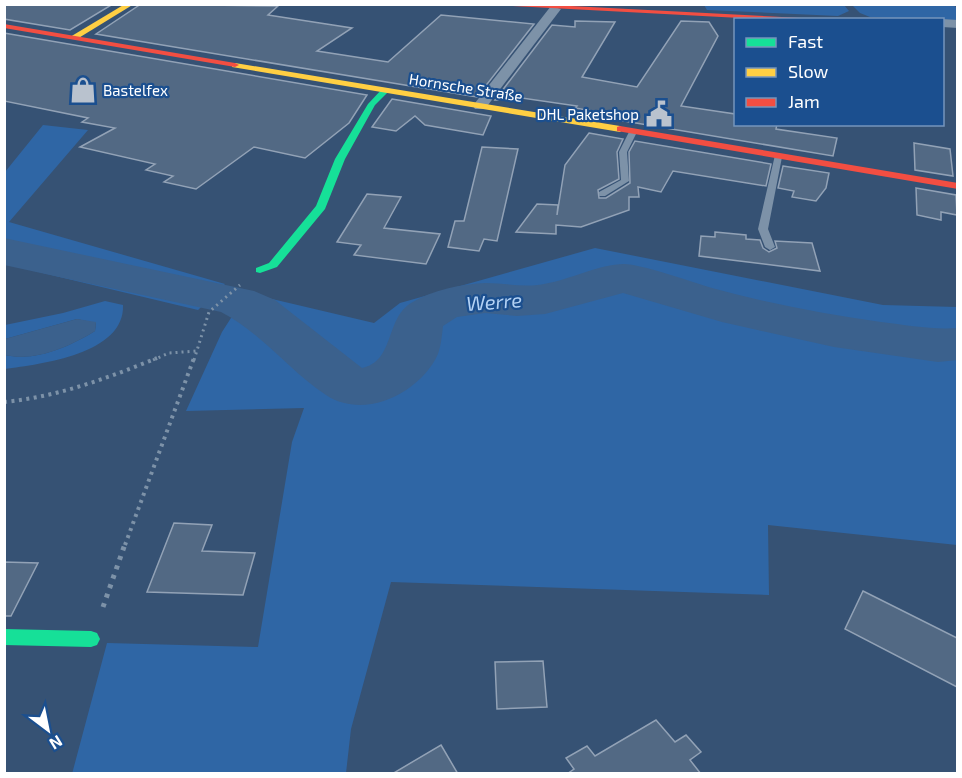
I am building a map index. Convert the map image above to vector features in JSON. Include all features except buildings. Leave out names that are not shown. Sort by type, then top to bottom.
[{"type":"main road","points":[[74,37],[131,4]]},
{"type":"main road","points":[[476,4],[784,18]]},
{"type":"main road","name":"Hornsche Straße","points":[[4,26],[177,55],[301,72],[386,90],[957,186]]},
{"type":"main road","points":[[260,270],[273,265],[321,207],[340,159],[372,104],[386,90]]},
{"type":"main road","points":[[4,637],[92,639]]},
{"type":"street","points":[[480,106],[555,9]]},
{"type":"lane","points":[[602,194],[625,181],[623,152],[633,132]]},
{"type":"lane","points":[[770,247],[763,229],[778,157]]},
{"type":"path","points":[[92,639],[163,436],[197,351],[209,312],[231,294]]},
{"type":"path","points":[[4,402],[24,400],[109,378],[169,353],[197,351]]},
{"type":"shaded area","points":[[704,5],[844,5],[849,11],[838,16],[707,10]]},
{"type":"shaded area","points":[[852,5],[953,5],[957,8],[957,21],[944,20],[944,18],[870,17],[860,13]]},
{"type":"shaded area","points":[[43,125],[88,130],[9,222],[225,284],[198,310],[5,264],[5,172]]},
{"type":"shaded area","points":[[595,248],[883,305],[957,307],[957,545],[768,525],[769,595],[391,582],[351,729],[346,773],[72,774],[107,643],[258,647],[292,442],[304,408],[186,411],[222,332],[247,293],[374,323],[400,303]]},
{"type":"shaded area","points":[[105,301],[123,305],[120,322],[110,335],[96,345],[78,354],[39,364],[5,369],[5,355],[16,357],[51,352],[95,331],[96,323],[77,319],[5,339],[5,325],[63,313]]},
{"type":"shaded area","points":[[77,319],[96,322],[95,331],[52,352],[16,357],[5,355],[5,339]]},
{"type":"waterway","name":"Werre","points":[[4,251],[237,301],[257,311],[347,384],[362,386],[379,384],[399,371],[412,353],[418,325],[426,315],[443,305],[485,298],[517,301],[545,299],[624,278],[740,311],[834,331],[938,346],[958,344]]},
{"type":"traffic: fast","points":[[260,270],[273,265],[321,207],[340,159],[372,104],[386,90]]},
{"type":"traffic: fast","points":[[4,637],[91,639]]},
{"type":"traffic: slow","points":[[74,37],[131,4]]},
{"type":"traffic: slow","points":[[235,65],[620,129]]},
{"type":"traffic: jam","points":[[476,4],[793,18]]},
{"type":"traffic: jam","points":[[4,26],[235,65]]},
{"type":"traffic: jam","points":[[620,129],[958,186]]},
{"type":"place","name":"Bastelfex","points":[[83,90]]},
{"type":"place","name":"DHL Paketshop","points":[[659,114]]}]
